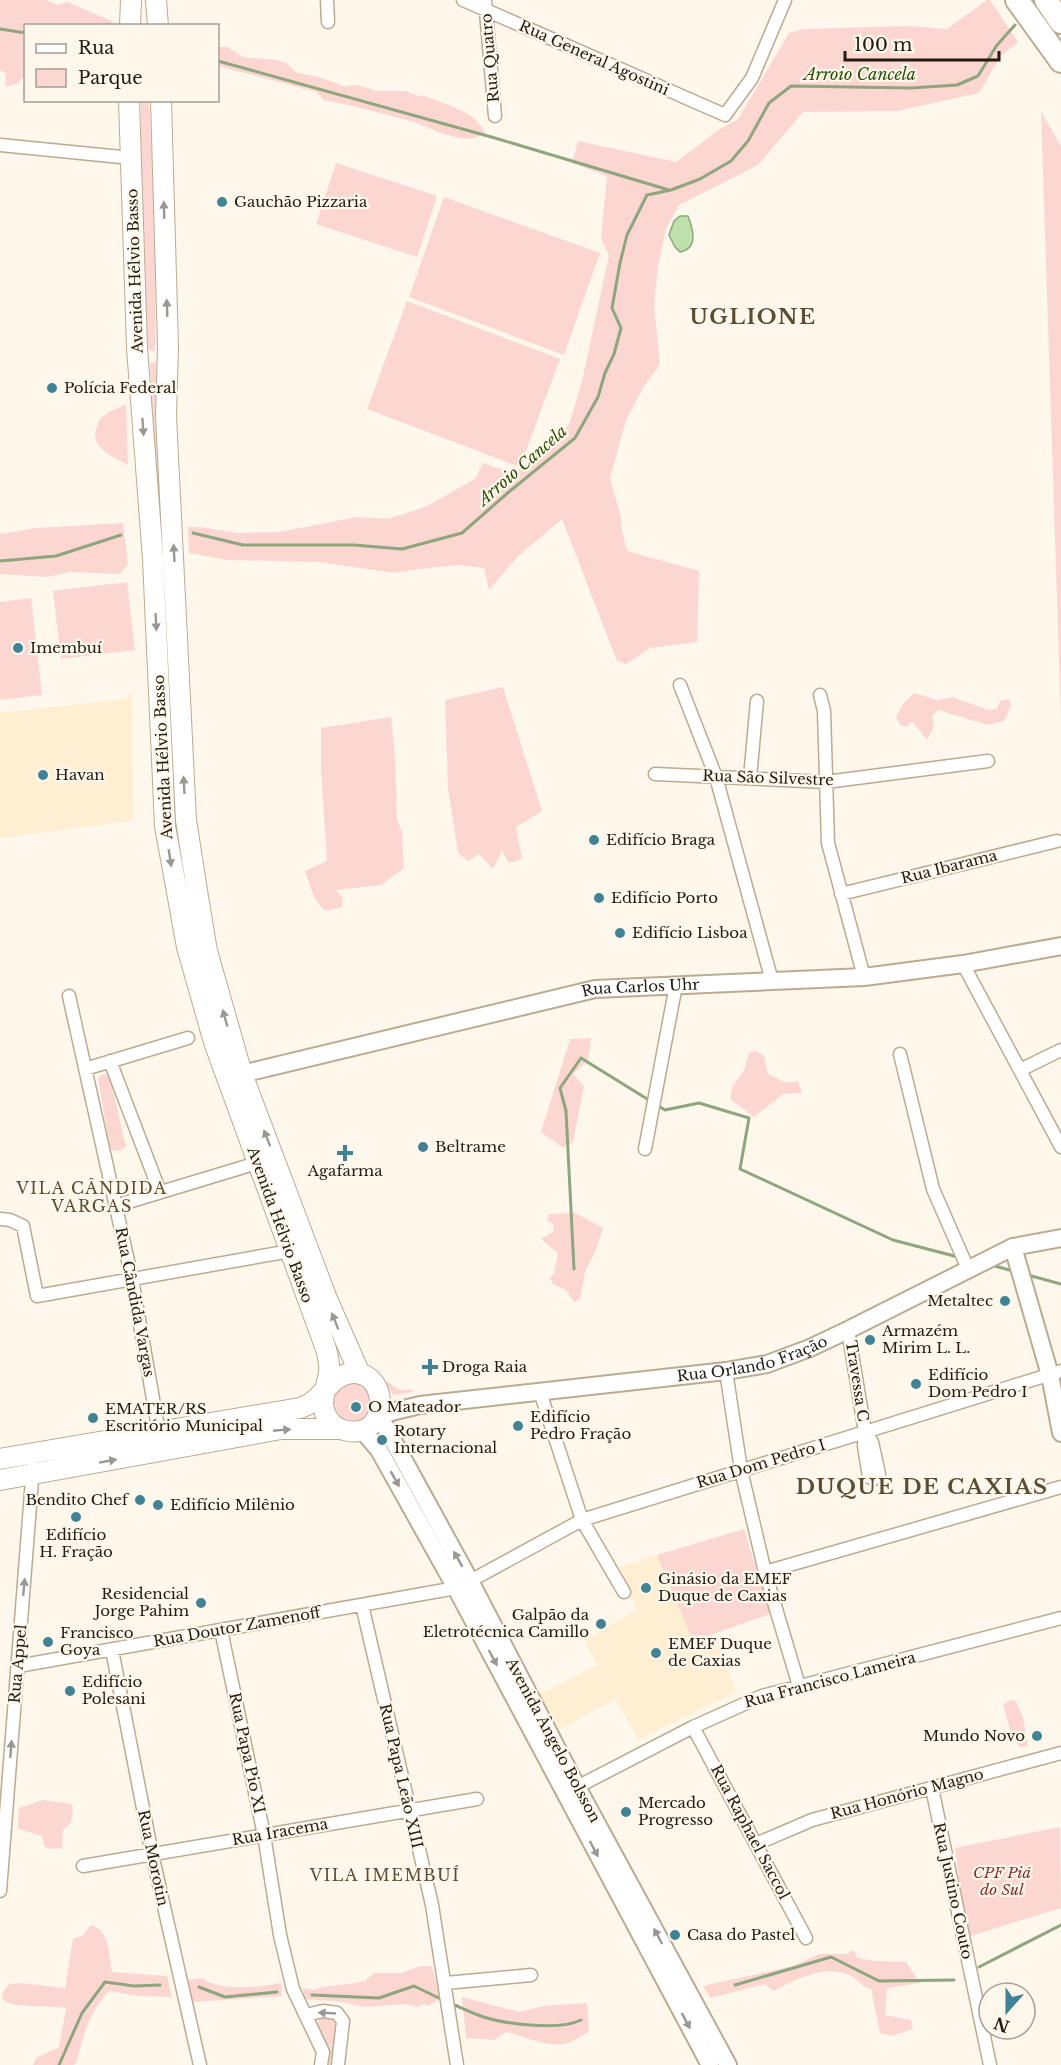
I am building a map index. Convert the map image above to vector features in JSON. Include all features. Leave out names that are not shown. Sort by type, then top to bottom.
[{"type":"highway","points":[[1017,0],[1061,62]]},
{"type":"highway","points":[[1046,0],[1061,22]]},
{"type":"main road","points":[[130,24],[131,0]]},
{"type":"main road","points":[[156,0],[158,24]]},
{"type":"main road","name":"Avenida Hélvio Basso","points":[[129,102],[137,348],[153,560],[165,826],[187,948],[234,1076],[360,1374]]},
{"type":"main road","name":"Avenida Hélvio Basso","points":[[161,102],[168,347],[166,409],[186,820],[207,951],[234,1076],[257,1163],[326,1349],[330,1365],[326,1387]]},
{"type":"main road","points":[[137,348],[152,357],[162,353],[168,347]]},
{"type":"main road","points":[[0,1459],[33,1454],[161,1442],[281,1429],[363,1431],[379,1415],[381,1399],[377,1387],[370,1380],[360,1374],[351,1373],[342,1375],[326,1387],[312,1403],[300,1408],[161,1442],[33,1474],[0,1480]]},
{"type":"main road","points":[[326,1387],[323,1399],[324,1410],[329,1421],[339,1429]]},
{"type":"street","points":[[327,0],[328,22]]},
{"type":"street","name":"Rua General Agostini","points":[[463,0],[485,5],[725,115],[752,78],[785,0]]},
{"type":"street","name":"Rua Quatro","points":[[485,5],[495,116]]},
{"type":"street","points":[[0,145],[131,158]]},
{"type":"street","points":[[680,684],[716,777],[772,981]]},
{"type":"street","points":[[820,695],[824,711],[828,843],[864,977]]},
{"type":"street","points":[[750,778],[757,701]]},
{"type":"street","name":"Rua São Silvestre","points":[[655,774],[826,782],[988,760]]},
{"type":"street","name":"Rua Ibarama","points":[[841,894],[1057,841]]},
{"type":"street","name":"Rua Carlos Uhr","points":[[234,1076],[575,992],[596,989],[864,977],[963,964],[1061,945]]},
{"type":"street","points":[[963,964],[1061,1147]]},
{"type":"street","points":[[645,1149],[676,986]]},
{"type":"street","name":"Rua Cândida Vargas","points":[[69,996],[132,1279],[161,1442]]},
{"type":"street","points":[[85,1069],[188,1038]]},
{"type":"street","points":[[1020,1070],[1061,1050]]},
{"type":"street","points":[[900,1054],[933,1189],[968,1269]]},
{"type":"street","points":[[110,1062],[160,1192]]},
{"type":"street","points":[[115,1206],[257,1163]]},
{"type":"street","points":[[0,1219],[10,1220],[23,1226],[37,1296],[290,1251]]},
{"type":"street","name":"Rua Orlando Fração","points":[[379,1415],[420,1405],[726,1371],[767,1364],[848,1330],[1012,1246],[1061,1238]]},
{"type":"street","points":[[1012,1246],[1056,1373],[1061,1434]]},
{"type":"street","name":"Travessa C","points":[[848,1330],[865,1432]]},
{"type":"street","points":[[726,1371],[741,1470],[765,1572],[799,1686]]},
{"type":"street","name":"Rua Dom Pedro I","points":[[463,1584],[582,1520],[1056,1373]]},
{"type":"street","name":"Rua Orlando Fração","points":[[377,1387],[386,1395],[420,1405]]},
{"type":"street","points":[[540,1392],[582,1520],[624,1592]]},
{"type":"street","name":"Avenida Ângelo Bolsson","points":[[379,1415],[463,1584],[710,2065]]},
{"type":"street","name":"Avenida Ângelo Bolsson","points":[[363,1431],[379,1450],[463,1584],[577,1787],[728,2065]]},
{"type":"street","name":"Rua Appel","points":[[0,1891],[3,1825],[18,1666],[33,1454]]},
{"type":"street","points":[[765,1572],[1061,1487]]},
{"type":"street","name":"Rua Doutor Zamenoff","points":[[18,1666],[362,1605],[463,1584]]},
{"type":"street","name":"Rua Papa Leão XIII","points":[[362,1605],[432,1905],[457,2065]]},
{"type":"street","name":"Rua Francisco Lameira","points":[[577,1787],[693,1727],[752,1700],[1061,1618]]},
{"type":"street","name":"Rua Papa Pio XI","points":[[221,1630],[264,1835],[280,1935],[293,1989],[323,2052],[321,2065]]},
{"type":"street","name":"Rua Morotin","points":[[112,1650],[152,1854],[200,2065]]},
{"type":"street","name":"Rua Raphael Saccol","points":[[693,1727],[806,1938]]},
{"type":"street","name":"Rua Honório Magno","points":[[756,1844],[812,1820],[1061,1753]]},
{"type":"street","name":"Rua Justino Couto","points":[[932,1788],[990,2065]]},
{"type":"street","name":"Rua Iracema","points":[[83,1866],[477,1799]]},
{"type":"street","points":[[446,1983],[531,1975]]},
{"type":"street","points":[[306,2015],[323,2011],[337,2013],[343,2021],[338,2065]]},
{"type":"shaded area","points":[[680,216],[688,216],[693,237],[690,247],[680,252],[669,235],[674,221]]},
{"type":"shaded area","points":[[132,691],[133,815],[131,821],[0,838],[0,713],[117,700],[127,697]]},
{"type":"shaded area","name":"EMEF Duque de Caxias","points":[[657,1555],[693,1641],[712,1634],[737,1692],[638,1740],[616,1699],[558,1730],[538,1695],[597,1665],[584,1641],[636,1610],[620,1567]]},
{"type":"green space","points":[[0,0],[46,0],[58,5],[67,2],[112,21],[113,24],[24,24],[24,77],[19,83],[5,87],[6,74],[0,70]]},
{"type":"green space","points":[[990,0],[1018,42],[1000,57],[979,93],[897,111],[803,112],[758,165],[679,205],[666,229],[658,266],[654,305],[660,364],[643,388],[626,420],[610,478],[621,517],[627,551],[699,571],[697,642],[650,648],[626,664],[617,661],[562,519],[518,556],[489,590],[484,568],[459,565],[394,573],[319,562],[227,560],[189,553],[188,527],[238,533],[279,532],[357,517],[388,519],[425,507],[475,479],[483,463],[512,473],[523,467],[569,425],[582,381],[609,255],[601,239],[607,176],[572,163],[578,141],[676,162],[717,131],[738,119],[789,33],[804,29],[908,26],[947,29]]},
{"type":"green space","points":[[227,47],[243,57],[287,63],[295,72],[343,86],[357,85],[377,91],[405,91],[425,96],[468,114],[481,125],[485,133],[470,139],[453,137],[410,121],[323,100],[317,92],[219,66],[219,48]]},
{"type":"green space","points":[[141,102],[149,102],[156,236],[155,350],[153,352],[148,349],[141,236]]},
{"type":"green space","points":[[1041,111],[1061,146],[1061,722]]},
{"type":"green space","points":[[336,163],[437,196],[417,257],[316,224]]},
{"type":"green space","points":[[444,197],[600,253],[564,355],[409,297]]},
{"type":"green space","points":[[407,301],[560,359],[520,467],[367,409]]},
{"type":"green space","points":[[156,362],[168,710],[176,795],[198,940],[194,942],[178,842],[166,711],[150,363]]},
{"type":"green space","points":[[126,404],[128,465],[104,450],[96,440],[95,433],[102,417]]},
{"type":"green space","points":[[123,523],[128,564],[120,574],[71,572],[46,577],[0,574],[0,534],[37,528]]},
{"type":"green space","points":[[127,582],[135,650],[61,659],[53,591]]},
{"type":"green space","name":"Imembuí","points":[[31,598],[42,695],[0,700],[0,602]]},
{"type":"green space","points":[[503,687],[542,811],[516,827],[522,859],[509,863],[502,851],[493,869],[479,854],[468,861],[458,853],[448,788],[445,700]]},
{"type":"green space","points":[[914,693],[937,700],[952,697],[989,710],[997,709],[1000,701],[1009,699],[1011,706],[1004,721],[988,725],[938,710],[932,716],[934,726],[927,740],[912,721],[907,727],[900,725],[896,717],[903,704]]},
{"type":"green space","points":[[391,717],[397,819],[402,832],[404,868],[381,885],[336,890],[343,899],[342,907],[326,911],[315,898],[305,871],[327,861],[321,769],[321,728]]},
{"type":"green space","points":[[591,1038],[588,1060],[573,1074],[584,1086],[573,1142],[563,1148],[541,1132],[570,1039]]},
{"type":"green space","points":[[756,1051],[764,1056],[768,1074],[786,1083],[798,1081],[802,1093],[783,1094],[754,1117],[730,1099],[733,1085],[744,1071],[749,1053]]},
{"type":"green space","points":[[103,1074],[110,1076],[126,1147],[118,1151],[110,1149],[98,1078]]},
{"type":"green space","points":[[575,1213],[603,1228],[585,1272],[580,1299],[574,1302],[566,1290],[553,1284],[550,1278],[554,1273],[558,1253],[541,1239],[553,1232],[554,1225],[547,1220],[549,1214]]},
{"type":"green space","points":[[387,1381],[398,1389],[411,1389],[414,1392],[393,1395],[385,1382]]},
{"type":"green space","points":[[348,1382],[362,1384],[373,1396],[369,1416],[358,1424],[341,1421],[332,1409],[333,1394]]},
{"type":"green space","points":[[744,1529],[770,1614],[693,1641],[657,1555]]},
{"type":"green space","points":[[1012,1700],[1016,1701],[1023,1718],[1028,1745],[1026,1747],[1020,1747],[1012,1738],[1003,1704]]},
{"type":"green space","points":[[43,1800],[71,1804],[73,1809],[71,1823],[63,1830],[62,1848],[45,1847],[42,1836],[18,1827],[19,1808]]},
{"type":"green space","name":"CPF Piá do Sul","points":[[1060,1827],[1061,1908],[970,1936],[962,1900],[955,1848]]},
{"type":"green space","points":[[91,1925],[102,1932],[105,1938],[112,1972],[167,1976],[172,1997],[139,1996],[109,1991],[92,2015],[74,2065],[33,2065],[36,2058],[59,2047],[66,2008],[7,2002],[2,1999],[4,1990],[10,1984],[22,1983],[65,1988],[73,1939],[83,1935]]},
{"type":"green space","points":[[854,1950],[857,1958],[906,1962],[920,1983],[887,1988],[885,2015],[911,2020],[913,2029],[892,2036],[880,2033],[871,1989],[850,1975],[838,1972],[828,1971],[809,1975],[773,1991],[765,1984],[710,1998],[703,1986],[793,1966],[819,1954],[845,1954]]},
{"type":"green space","points":[[420,1966],[432,1966],[440,1999],[428,2006],[425,2004],[416,2007],[405,2004],[365,2007],[305,1999],[303,1988],[315,1990],[321,1987],[355,1983],[365,1981],[374,1973],[402,1973]]},
{"type":"green space","points":[[203,1978],[229,1987],[281,1983],[282,1996],[192,2002],[188,1980]]},
{"type":"green space","points":[[462,1997],[519,2012],[543,2006],[587,2003],[589,2032],[571,2042],[560,2044],[545,2043],[506,2032],[494,2040],[466,2038]]},
{"type":"green space","points":[[322,2018],[334,2020],[336,2024],[331,2065],[327,2065],[317,2029],[317,2022]]},
{"type":"waterway","name":"Arroio Cancela","points":[[193,533],[243,545],[354,545],[402,549],[462,533],[575,438],[598,397],[621,328],[612,308],[620,263],[627,235],[647,195],[671,190],[700,179],[731,161],[748,141],[769,103],[791,86],[911,88],[957,85],[978,76],[997,45],[1015,25]]},
{"type":"waterway","points":[[0,29],[24,33]]},
{"type":"waterway","points":[[219,61],[495,138],[669,190]]},
{"type":"waterway","name":"Arroio Cancela","points":[[0,561],[56,556],[121,535]]},
{"type":"waterway","points":[[574,1269],[566,1111],[560,1088],[581,1058],[652,1102]]},
{"type":"waterway","points":[[657,1105],[665,1110],[699,1103],[749,1118],[740,1169],[893,1240],[958,1257]]},
{"type":"waterway","points":[[991,1265],[1013,1271]]},
{"type":"waterway","points":[[1028,1275],[1061,1284]]},
{"type":"waterway","points":[[979,1967],[1061,1925]]},
{"type":"waterway","points":[[735,1985],[831,1957],[879,1981],[954,1980]]},
{"type":"waterway","points":[[59,2065],[82,2013],[105,1982],[134,1986],[160,1985]]},
{"type":"waterway","points":[[312,1995],[379,1998],[414,1986],[443,2000]]},
{"type":"waterway","points":[[199,1987],[225,1997],[277,1992]]},
{"type":"waterway","points":[[452,2004],[488,2018],[530,2025],[559,2025],[581,2020]]},
{"type":"place","name":"Gauchão Pizzaria","points":[[222,202]]},
{"type":"place","name":"Polícia Federal","points":[[52,388]]},
{"type":"place","name":"Imembuí","points":[[18,648]]},
{"type":"place","name":"Havan","points":[[43,775]]},
{"type":"place","name":"Edifício Braga","points":[[594,840]]},
{"type":"place","name":"Edifício Porto","points":[[599,898]]},
{"type":"place","name":"Edifício Lisboa","points":[[620,933]]},
{"type":"place","name":"Beltrame","points":[[423,1147]]},
{"type":"place","name":"Agafarma","points":[[345,1153]]},
{"type":"place","name":"Metaltec","points":[[1005,1301]]},
{"type":"place","name":"Armazém Mirim L. L.","points":[[870,1340]]},
{"type":"place","name":"Droga Raia","points":[[430,1367]]},
{"type":"place","name":"Edifício Dom Pedro I","points":[[916,1384]]},
{"type":"place","name":"O Mateador","points":[[356,1407]]},
{"type":"place","name":"EMATER/RS Escritório Municipal","points":[[93,1418]]},
{"type":"place","name":"Edifício Pedro Fração","points":[[518,1426]]},
{"type":"place","name":"Rotary Internacional","points":[[382,1440]]},
{"type":"place","name":"Bendito Chef","points":[[140,1500]]},
{"type":"place","name":"Edifício Milênio","points":[[158,1505]]},
{"type":"place","name":"Edifício H. Fração","points":[[76,1517]]},
{"type":"place","name":"Ginásio da EMEF Duque de Caxias","points":[[646,1588]]},
{"type":"place","name":"Residencial Jorge Pahim","points":[[201,1603]]},
{"type":"place","name":"Galpão da Eletrotécnica Camillo","points":[[601,1624]]},
{"type":"place","name":"Francisco Goya","points":[[48,1642]]},
{"type":"place","name":"EMEF Duque de Caxias","points":[[656,1653]]},
{"type":"place","name":"Edifício Polesani","points":[[70,1691]]},
{"type":"place","name":"Mundo Novo","points":[[1037,1736]]},
{"type":"place","name":"Mercado Progresso","points":[[626,1812]]},
{"type":"place","name":"Casa do Pastel","points":[[675,1935]]},
{"type":"district","name":"UGLIONE","points":[[753,317]]},
{"type":"district","name":"VILA CÂNDIDA VARGAS","points":[[92,1197]]},
{"type":"district","name":"DUQUE DE CAXIAS","points":[[922,1487]]},
{"type":"district","name":"VILA IMEMBUÍ","points":[[385,1875]]}]
